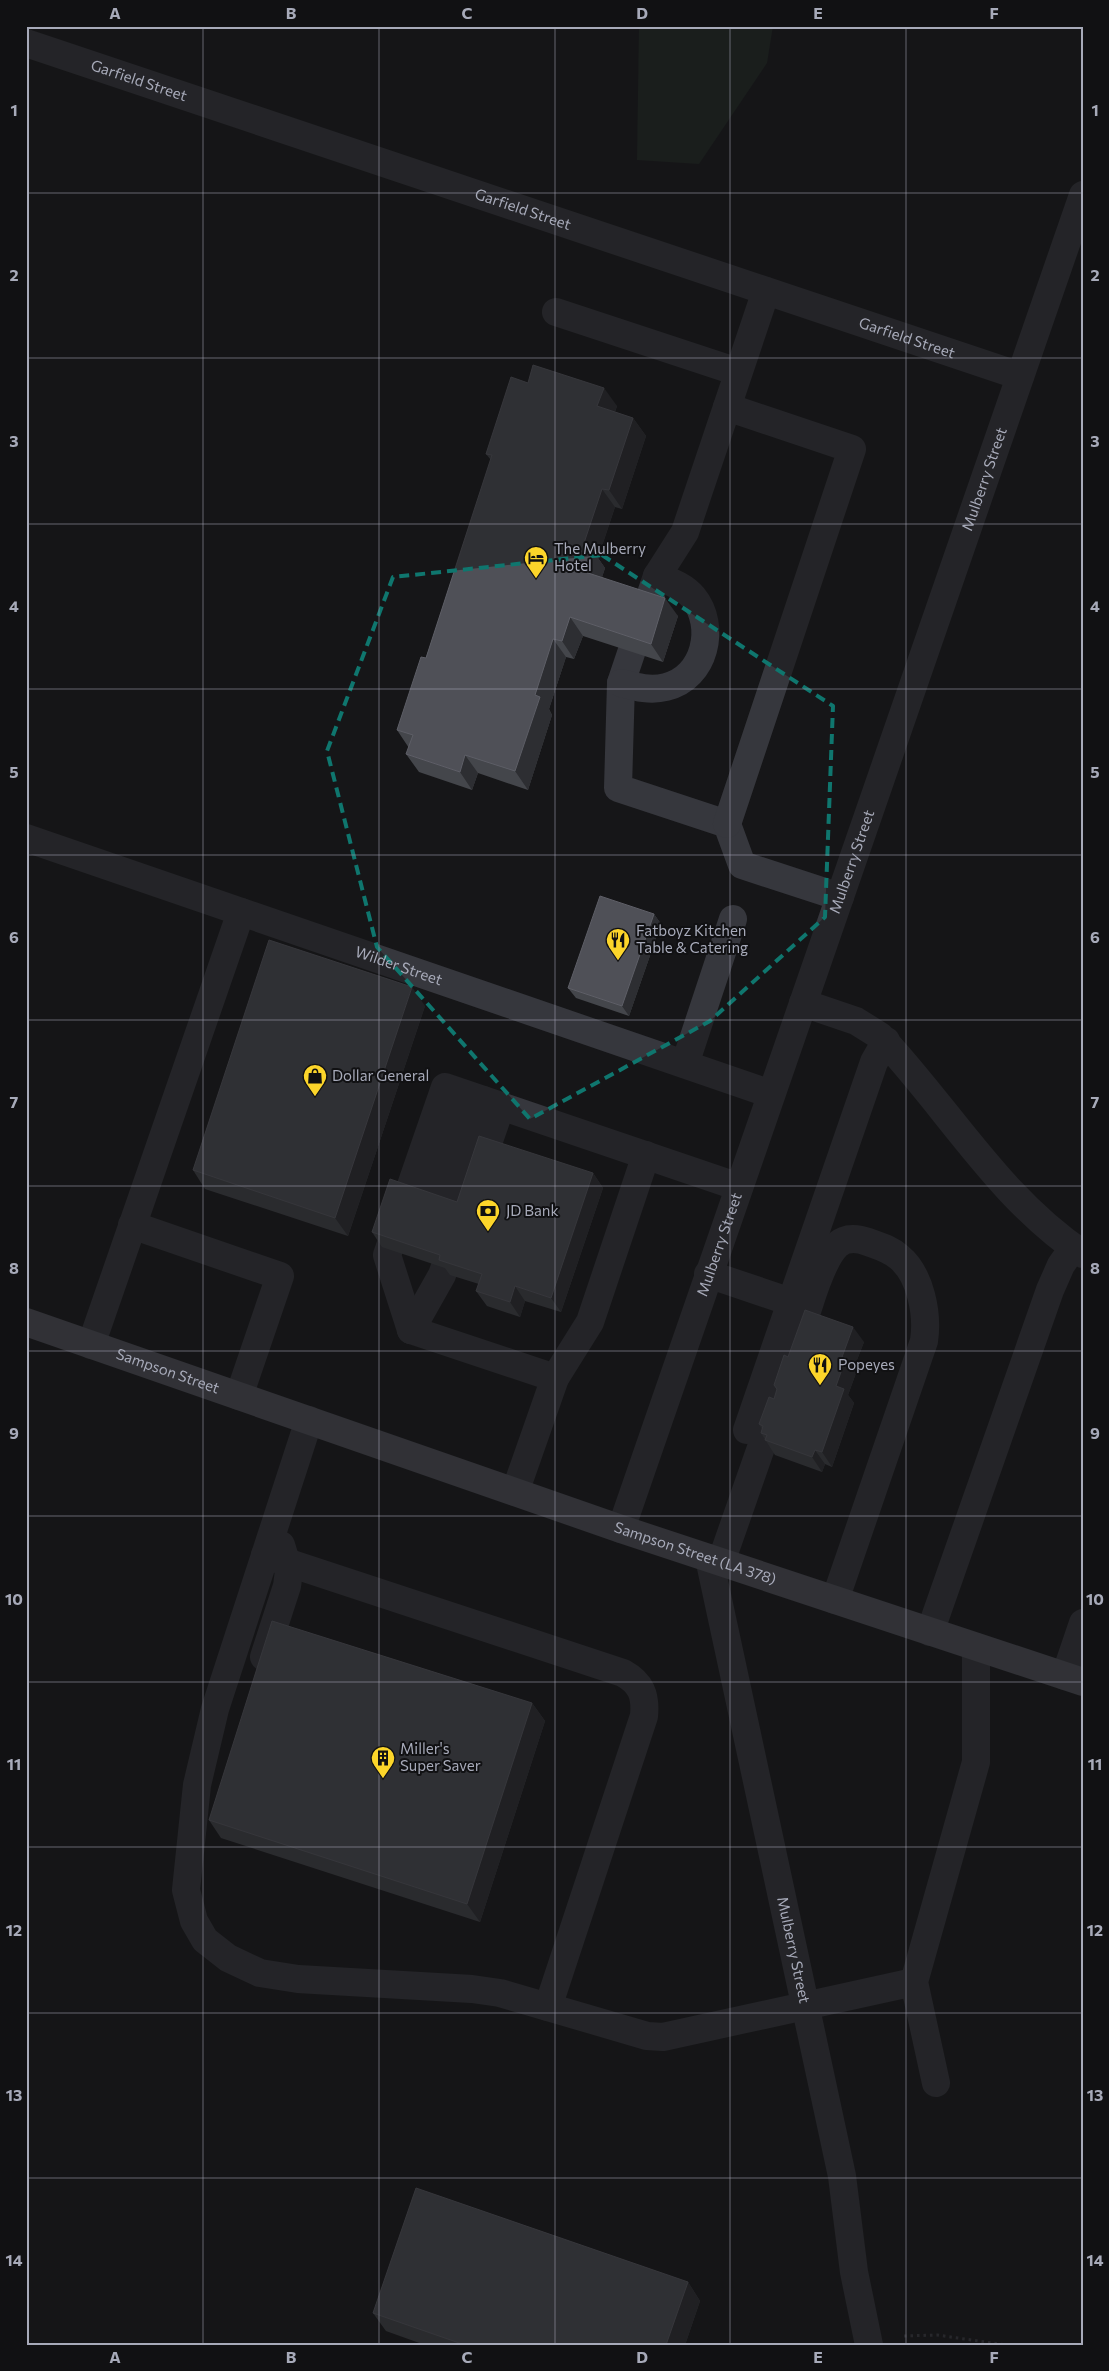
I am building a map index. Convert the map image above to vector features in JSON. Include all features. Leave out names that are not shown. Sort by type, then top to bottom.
[{"type":"main road","name":"Sampson Street","points":[[26,1322],[309,1420]]},
{"type":"main road","name":"Sampson Street (LA 378)","points":[[309,1420],[621,1529],[1074,1679]]},
{"type":"street","name":"Garfield Street","points":[[26,43],[1020,376]]},
{"type":"street","name":"Mulberry Street","points":[[621,1529],[1083,195]]},
{"type":"street","points":[[727,824],[618,788],[620,683],[657,576],[685,532],[766,291]]},
{"type":"street","points":[[556,312],[738,372]]},
{"type":"street","points":[[727,407],[852,449],[727,824],[742,865],[840,898]]},
{"type":"street","points":[[620,683],[650,689],[668,687],[683,679],[696,666],[704,651],[707,631],[702,612],[692,596],[677,584],[657,576]]},
{"type":"street","name":"Wilder Street","points":[[26,838],[771,1094]]},
{"type":"street","points":[[91,1345],[241,912]]},
{"type":"street","points":[[685,1064],[733,919]]},
{"type":"street","points":[[803,1003],[856,1021],[886,1042],[1015,1197],[1078,1251],[1061,1265],[1050,1290],[930,1632]]},
{"type":"street","points":[[743,1498],[745,1435],[874,1062],[886,1042]]},
{"type":"street","points":[[411,1330],[387,1255],[445,1087],[739,1187]]},
{"type":"street","points":[[411,1330],[442,1274],[482,1100]]},
{"type":"street","points":[[514,1492],[555,1378],[590,1322],[646,1155]]},
{"type":"street","points":[[132,1225],[280,1276],[239,1396]]},
{"type":"street","points":[[715,1560],[743,1498],[829,1255],[837,1245],[847,1239],[860,1240],[891,1251],[908,1268],[917,1287],[926,1325],[924,1341],[835,1600]]},
{"type":"street","points":[[708,1274],[791,1302]]},
{"type":"street","points":[[411,1330],[555,1378]]},
{"type":"street","points":[[309,1420],[279,1512],[279,1540],[276,1558],[215,1709],[197,1785],[186,1890],[194,1921],[205,1940],[228,1958],[260,1973],[298,1979],[472,1988],[500,1993],[647,2036],[663,2037],[914,1982]]},
{"type":"street","points":[[256,1680],[287,1586],[289,1571],[276,1558]]},
{"type":"street","points":[[276,1558],[623,1673],[634,1679],[642,1689],[646,1702],[644,1716],[548,2007]]},
{"type":"street","name":"Mulberry Street","points":[[715,1560],[842,2176],[854,2272],[869,2343]]},
{"type":"street","points":[[1074,1679],[1083,1623]]},
{"type":"street","points":[[936,2083],[914,1982],[976,1762],[976,1647]]},
{"type":"street","points":[[194,1921],[191,1893],[196,1868],[223,1783]]},
{"type":"path","points":[[869,2343],[910,2335],[937,2335],[1006,2345]]},
{"type":"highlighted area","points":[[602,555],[833,706],[825,917],[710,1021],[530,1119],[377,947],[327,751],[393,577]]},
{"type":"shaded area","points":[[639,26],[773,26],[767,63],[699,164],[637,160]]},
{"type":"building","name":"The Mulberry Hotel","points":[[533,365],[604,388],[597,406],[633,418],[609,490],[602,489],[583,546],[592,549],[585,572],[665,598],[651,644],[570,617],[562,641],[553,639],[535,695],[540,697],[515,771],[465,755],[460,772],[406,754],[413,735],[397,730],[421,657],[426,658],[492,455],[486,454],[511,377],[528,383]]},
{"type":"building","name":"Fatboyz Kitchen Table & Catering","points":[[600,896],[654,914],[622,1006],[568,988]]},
{"type":"building","name":"Dollar General","points":[[269,940],[412,987],[335,1218],[193,1170]]},
{"type":"building","name":"JD Bank","points":[[479,1136],[593,1173],[551,1298],[515,1286],[510,1302],[476,1291],[482,1274],[439,1260],[440,1255],[372,1232],[390,1179],[457,1202]]},
{"type":"building","name":"Popeyes","points":[[805,1310],[853,1327],[842,1357],[846,1358],[836,1386],[844,1389],[822,1452],[815,1450],[812,1457],[765,1440],[767,1435],[761,1433],[763,1426],[759,1424],[769,1397],[774,1399],[777,1389],[774,1385],[784,1355],[788,1357]]},
{"type":"building","name":"Miller's Super Saver","points":[[272,1621],[532,1703],[467,1904],[209,1820]]},
{"type":"building","points":[[416,2188],[688,2282],[666,2345],[465,2345],[373,2313]]},
{"type":"place","name":"The Mulberry Hotel","points":[[536,579]]},
{"type":"place","name":"Fatboyz Kitchen Table & Catering","points":[[618,961]]},
{"type":"place","name":"Dollar General","points":[[315,1097]]},
{"type":"place","name":"JD Bank","points":[[488,1232]]},
{"type":"place","name":"Popeyes","points":[[820,1386]]},
{"type":"place","name":"Miller's Super Saver","points":[[383,1779]]}]
